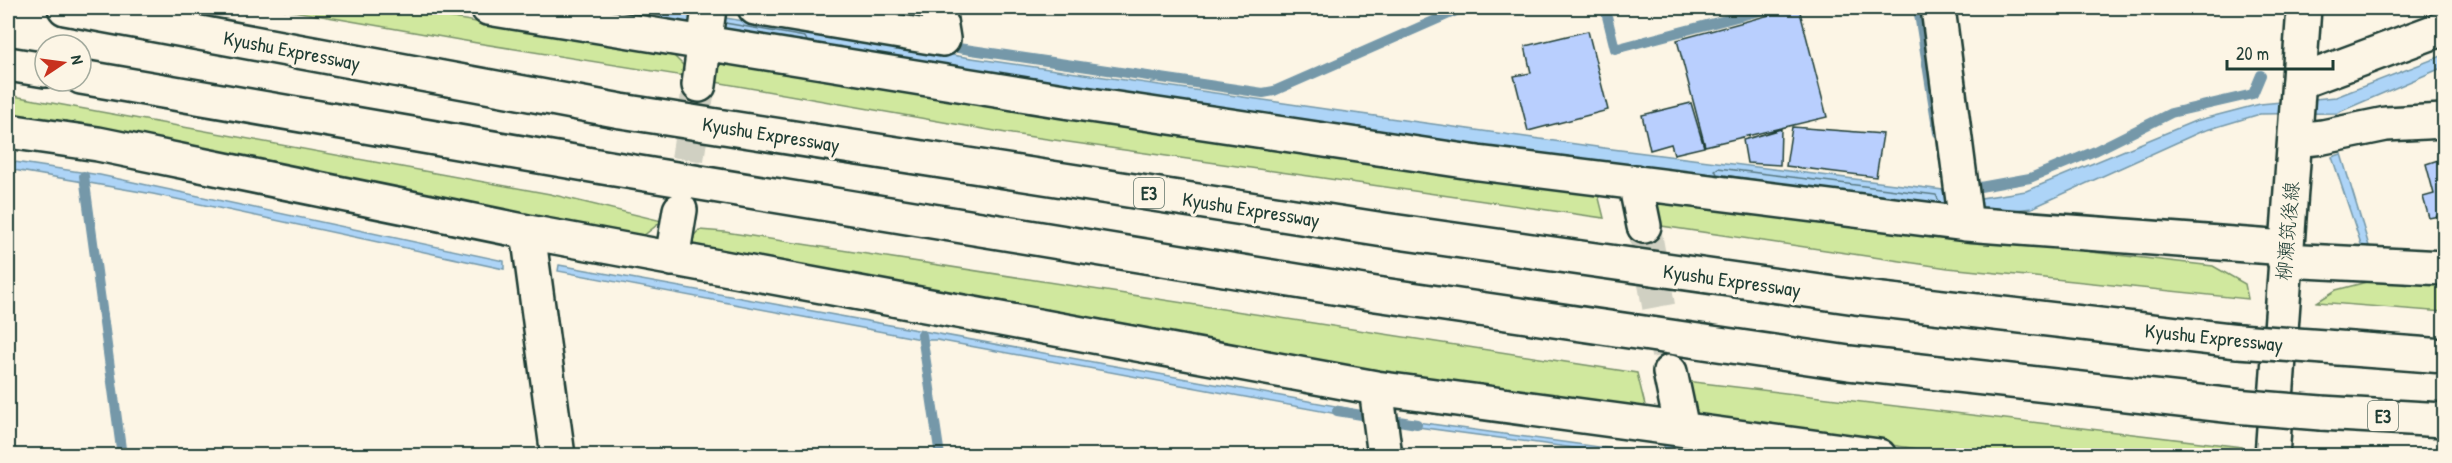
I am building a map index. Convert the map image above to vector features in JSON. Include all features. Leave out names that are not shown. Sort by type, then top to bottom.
[{"type":"main road","name":"Kyushu Expressway","points":[[65,8],[621,111],[1384,230],[1856,297],[2238,341],[2445,356]]},
{"type":"main road","points":[[488,8],[705,44],[1478,163],[1966,221],[2445,268]]},
{"type":"main road","points":[[699,85],[709,8]]},
{"type":"main road","points":[[755,8],[942,39],[938,8]]},
{"type":"main road","points":[[1938,8],[1966,221]]},
{"type":"main road","name":"柳瀬筑後線","points":[[2272,456],[2304,8]]},
{"type":"main road","points":[[2299,82],[2445,28]]},
{"type":"main road","points":[[8,64],[33,68]]},
{"type":"main road","name":"E3","points":[[93,79],[609,168],[1376,294],[1849,363],[2234,406],[2445,420]]},
{"type":"main road","points":[[2295,140],[2323,137],[2386,124],[2445,121]]},
{"type":"main road","points":[[8,131],[98,144],[528,232],[1376,388],[1879,456]]},
{"type":"main road","points":[[1635,183],[1644,226]]},
{"type":"main road","points":[[672,259],[680,210]]},
{"type":"main road","points":[[528,232],[558,456]]},
{"type":"main road","points":[[1671,372],[1683,429]]},
{"type":"main road","points":[[1376,388],[1385,456]]},
{"type":"green space","points":[[276,8],[395,8],[674,56],[685,67],[684,76],[477,43]]},
{"type":"green space","points":[[722,54],[1595,182],[1604,218],[1012,134],[715,82]]},
{"type":"green space","points":[[8,95],[550,194],[662,221],[638,240],[513,216],[336,175],[115,136],[8,120]]},
{"type":"green space","points":[[1706,201],[2067,242],[2091,252],[2213,266],[2245,284],[2248,299],[1948,268],[1648,224],[1646,204]]},
{"type":"green space","points":[[699,230],[725,232],[1637,373],[1647,413],[1518,397],[699,255],[690,240]]},
{"type":"green space","points":[[2382,278],[2444,282],[2444,312],[2317,302],[2336,290]]},
{"type":"green space","points":[[1685,381],[2242,447],[2242,455],[1959,455],[1693,416]]},
{"type":"water","points":[[645,8],[672,8],[958,56],[1325,109],[1604,148],[1943,190],[1949,214],[724,37],[675,23]]},
{"type":"water","points":[[2444,55],[2444,67],[2337,113],[2260,114],[2200,132],[2032,208],[1982,214],[1981,198],[2026,191],[2195,121],[2260,104],[2336,97]]},
{"type":"water","points":[[2341,154],[2369,246],[2362,247],[2332,157]]},
{"type":"water","points":[[8,161],[100,175],[504,261],[504,269],[153,194],[8,169]]},
{"type":"water","points":[[559,265],[1352,409],[1348,416],[937,340],[926,340],[558,271]]},
{"type":"water","points":[[1402,420],[1657,455],[1626,455],[1403,425]]},
{"type":"water","points":[[1670,442],[1673,448],[1721,455],[1657,455],[1665,450],[1663,443]]},
{"type":"building","points":[[1799,8],[1827,117],[1705,146],[1677,40]]},
{"type":"building","points":[[1588,31],[1608,110],[1528,131],[1514,76],[1531,73],[1525,46]]},
{"type":"building","points":[[1691,103],[1704,147],[1674,154],[1671,144],[1650,150],[1642,115]]},
{"type":"building","points":[[1792,127],[1883,134],[1876,177],[1786,166]]},
{"type":"building","points":[[1781,129],[1780,165],[1747,163],[1743,140]]},
{"type":"building","points":[[2444,158],[2444,242],[2439,216],[2429,218],[2423,197],[2434,194],[2426,164]]},
{"type":"waterway","points":[[958,48],[1263,93],[1274,91],[1463,8]]},
{"type":"waterway","points":[[1605,8],[1615,49],[1771,8]]},
{"type":"waterway","points":[[1918,8],[1938,133]]},
{"type":"waterway","points":[[1980,187],[2030,178],[2095,151],[2171,113],[2253,94],[2261,75]]},
{"type":"waterway","points":[[84,176],[122,456]]},
{"type":"waterway","points":[[922,335],[940,456]]},
{"type":"waterway","points":[[1337,411],[1417,424]]},
{"type":"tunnel","points":[[680,208],[699,85]]},
{"type":"tunnel","points":[[1644,226],[1669,363]]}]
